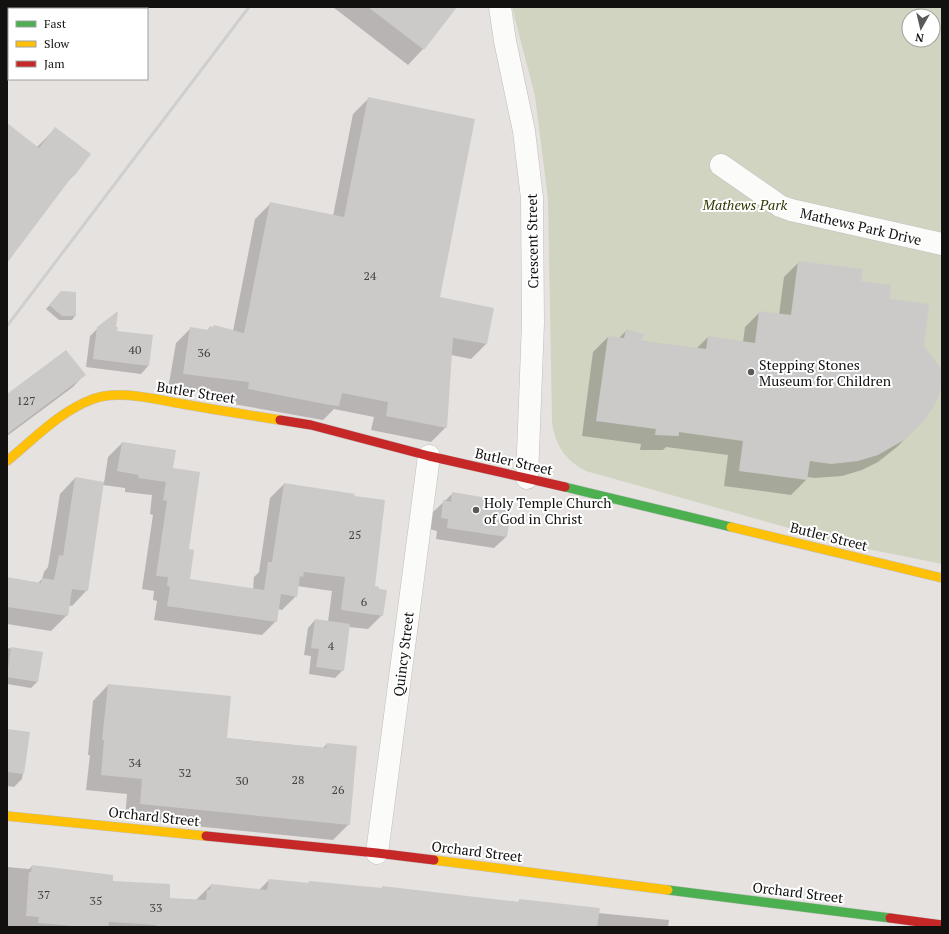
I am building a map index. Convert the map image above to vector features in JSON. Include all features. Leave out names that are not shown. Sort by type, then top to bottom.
[{"type":"main road","name":"Butler Street","points":[[7,461],[64,415],[91,399],[107,395],[132,396],[311,425],[429,456],[527,478],[942,578]]},
{"type":"main road","name":"Orchard Street","points":[[7,816],[377,852],[942,925]]},
{"type":"street","name":"Crescent Street","points":[[500,7],[505,40],[524,131],[532,198],[533,323],[527,478]]},
{"type":"street","name":"Mathews Park Drive","points":[[721,165],[780,206],[791,210],[942,244]]},
{"type":"street","name":"Quincy Street","points":[[377,852],[429,456]]},
{"type":"green space","name":"Mathews Park","points":[[512,7],[942,7],[942,564],[853,546],[586,471],[572,462],[558,444],[553,429],[552,420],[548,199],[535,96]]},
{"type":"building","points":[[368,7],[457,7],[424,50]]},
{"type":"building","points":[[368,97],[475,119],[440,297],[494,308],[487,344],[453,338],[447,428],[386,416],[388,402],[342,393],[339,406],[330,405],[248,389],[249,382],[183,374],[190,327],[209,330],[210,326],[213,327],[214,325],[244,333],[270,202],[344,217]]},
{"type":"building","points":[[7,123],[39,148],[55,127],[91,154],[75,175],[74,174],[7,263]]},
{"type":"building","name":"Stepping Stones Museum for Children","points":[[798,261],[863,269],[861,281],[891,285],[890,299],[929,304],[924,346],[942,370],[942,387],[935,404],[924,421],[904,440],[878,455],[858,461],[831,464],[810,461],[807,480],[739,471],[743,441],[679,432],[679,436],[655,435],[656,429],[596,421],[608,336],[624,338],[626,329],[644,334],[642,341],[706,349],[708,336],[755,343],[759,311],[791,315]]},
{"type":"building","points":[[61,291],[76,292],[76,316],[62,316],[49,305]]},
{"type":"building","points":[[118,311],[117,331],[153,335],[149,366],[93,359],[97,327]]},
{"type":"building","points":[[66,350],[86,375],[7,434],[7,394]]},
{"type":"building","points":[[122,442],[176,450],[173,468],[200,472],[189,549],[194,550],[190,579],[264,590],[268,562],[272,562],[284,483],[355,494],[354,496],[385,500],[375,586],[379,587],[379,589],[387,590],[383,616],[341,610],[345,577],[304,572],[303,577],[300,576],[297,597],[281,594],[277,622],[167,606],[170,587],[167,586],[168,577],[156,576],[167,501],[163,500],[166,482],[138,478],[139,475],[117,471]]},
{"type":"building","points":[[75,477],[104,482],[88,591],[72,589],[68,616],[7,607],[7,577],[41,583],[42,578],[54,580],[59,555],[63,556]]},
{"type":"building","name":"Holy Temple Church of God in Christ","points":[[452,492],[512,502],[507,537],[447,528],[448,519],[441,518],[443,500],[451,502]]},
{"type":"building","points":[[315,619],[350,624],[344,671],[316,667],[319,649],[311,648]]},
{"type":"building","points":[[11,647],[43,652],[38,682],[7,677]]},
{"type":"building","points":[[108,684],[231,696],[227,738],[326,748],[327,743],[357,746],[350,825],[140,804],[142,779],[101,775],[104,740],[102,740]]},
{"type":"building","points":[[7,729],[30,732],[24,774],[7,772]]},
{"type":"building","points":[[32,865],[113,875],[113,881],[170,884],[170,898],[206,900],[207,890],[210,890],[211,884],[267,890],[269,879],[382,888],[382,886],[519,902],[519,899],[600,908],[597,927],[156,927],[156,925],[109,922],[108,927],[85,927],[38,923],[39,917],[26,916],[29,872],[31,872]]},
{"type":"railway","points":[[7,326],[249,7]]},
{"type":"traffic: fast","points":[[565,487],[731,527]]},
{"type":"traffic: fast","points":[[668,890],[890,918]]},
{"type":"traffic: slow","points":[[7,461],[58,418],[81,404],[103,396],[138,396],[280,420]]},
{"type":"traffic: slow","points":[[731,527],[942,578]]},
{"type":"traffic: slow","points":[[7,816],[206,836]]},
{"type":"traffic: slow","points":[[434,860],[668,890]]},
{"type":"traffic: jam","points":[[280,420],[311,425],[429,456],[565,487]]},
{"type":"traffic: jam","points":[[206,836],[434,860]]},
{"type":"traffic: jam","points":[[890,918],[942,925]]},
{"type":"place","name":"Stepping Stones Museum for Children","points":[[751,372]]},
{"type":"place","name":"Holy Temple Church of God in Christ","points":[[476,510]]}]
